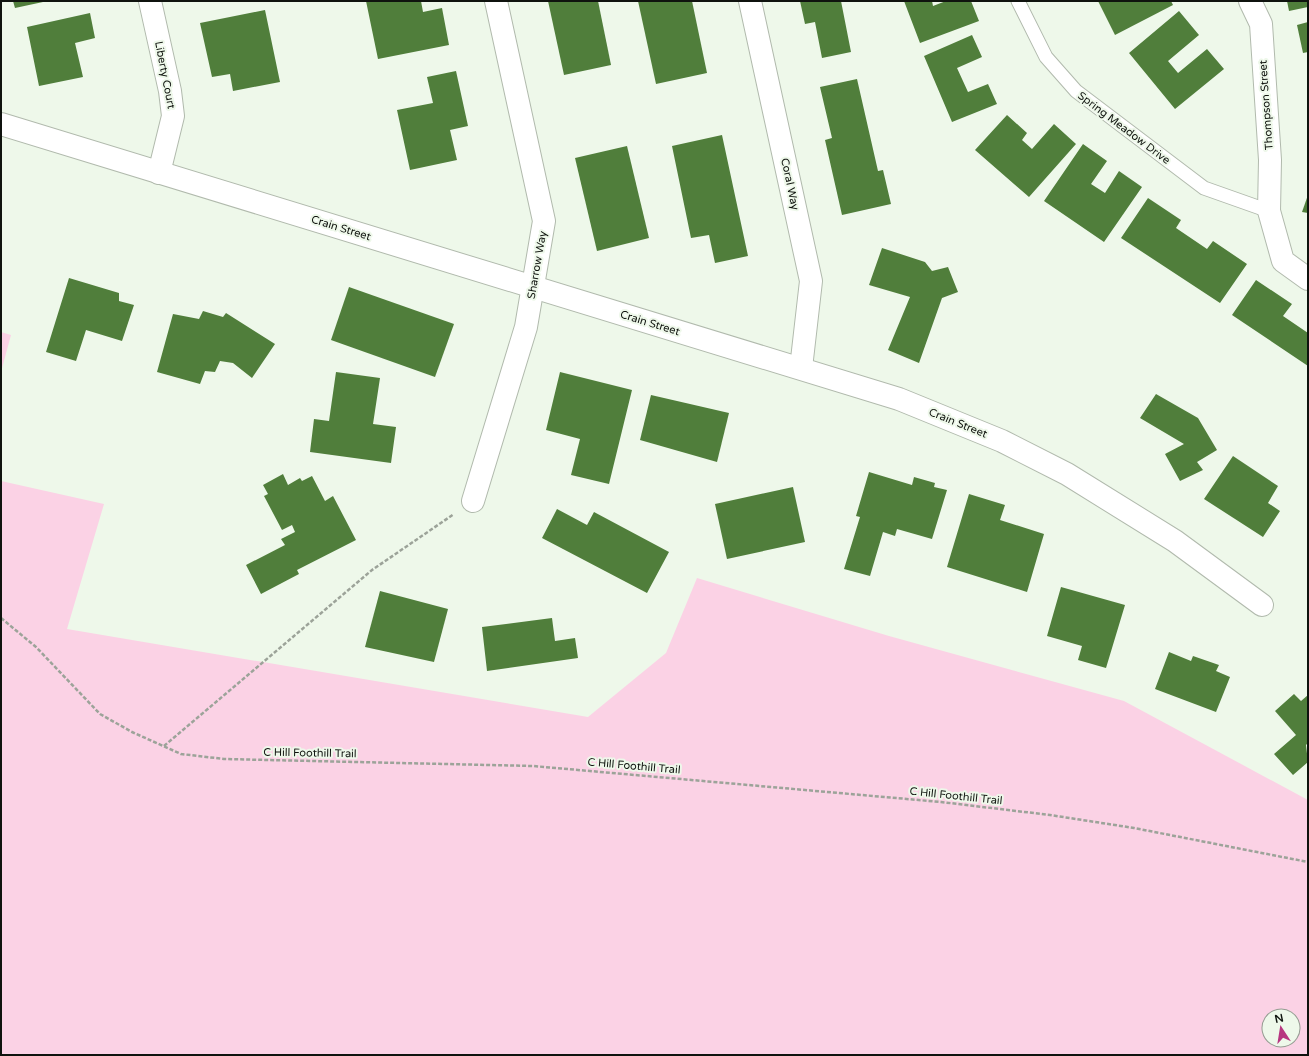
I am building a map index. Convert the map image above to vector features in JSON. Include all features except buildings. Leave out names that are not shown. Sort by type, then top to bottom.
[{"type":"street","name":"Liberty Court","points":[[150,1],[170,91],[173,116],[159,173]]},
{"type":"street","name":"Sharrow Way","points":[[472,502],[526,327],[544,221],[496,1]]},
{"type":"street","name":"Coral Way","points":[[750,1],[811,281],[801,368]]},
{"type":"street","name":"Thompson Street","points":[[1250,1],[1261,24],[1270,160],[1269,211],[1283,261],[1308,279]]},
{"type":"street","name":"Crain Street","points":[[1,124],[899,399],[1002,441],[1067,474],[1175,541],[1262,605]]},
{"type":"lane","name":"Spring Meadow Drive","points":[[1018,1],[1046,57],[1076,91],[1204,188],[1269,211]]},
{"type":"path","points":[[164,746],[372,570],[472,502]]},
{"type":"path","name":"C Hill Foothill Trail","points":[[1,618],[36,647],[100,714],[132,732],[181,754],[224,760],[533,766],[941,802],[1050,815],[1134,828],[1308,862]]},
{"type":"shaded area","points":[[1,332],[11,335],[1,372]]},
{"type":"shaded area","points":[[1,481],[104,504],[67,629],[588,717],[666,653],[697,578],[889,636],[1124,701],[1308,800],[1308,1055],[1,1055]]}]
